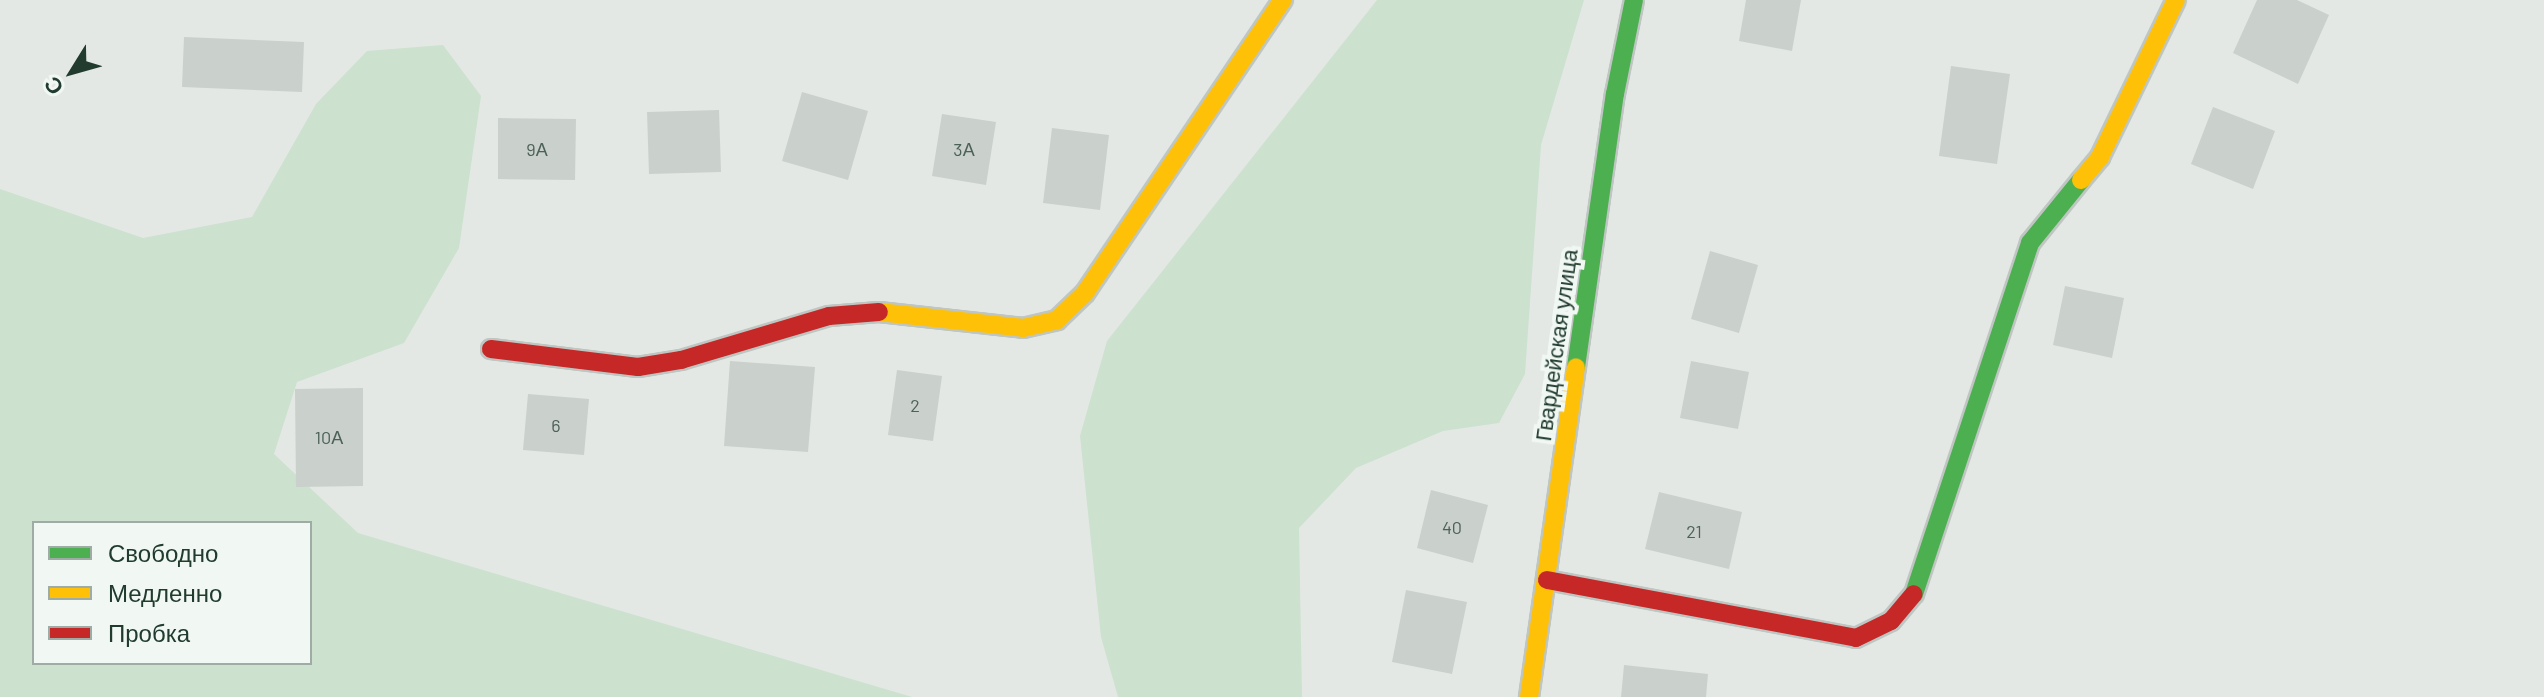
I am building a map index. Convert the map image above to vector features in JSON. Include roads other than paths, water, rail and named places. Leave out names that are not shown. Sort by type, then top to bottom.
[{"type":"street","points":[[491,349],[638,367],[681,360],[829,316],[872,311],[1023,328],[1057,320],[1085,293],[1283,0]]},
{"type":"street","name":"Гвардейская улица","points":[[1529,697],[1615,94],[1634,0]]},
{"type":"street","points":[[1547,580],[1856,638],[1891,621],[1913,598],[2030,243],[2100,157],[2176,0]]}]
